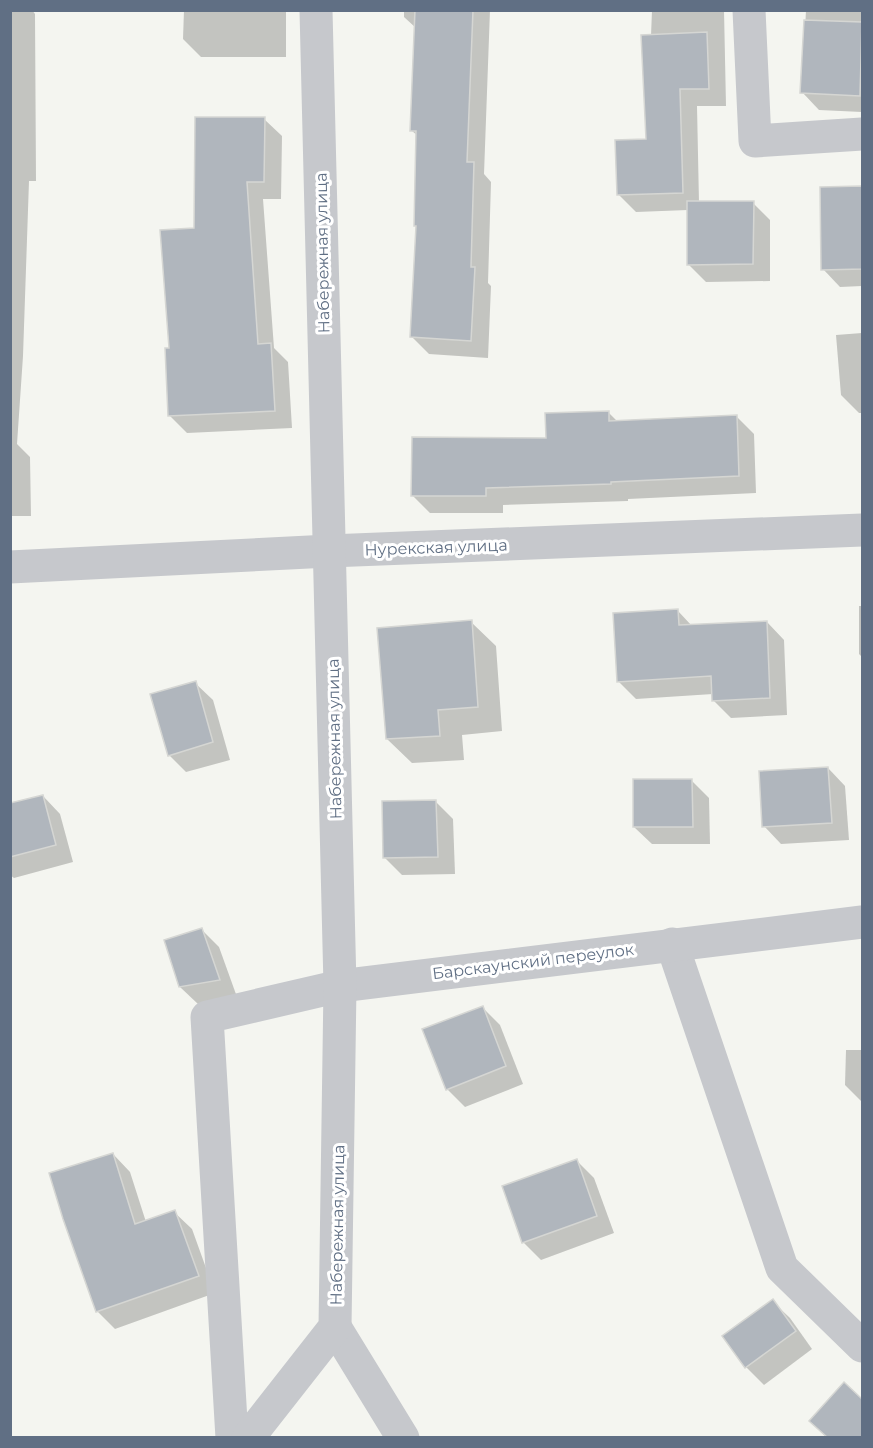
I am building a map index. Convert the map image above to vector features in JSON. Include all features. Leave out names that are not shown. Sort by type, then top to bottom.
[{"type":"street","name":"Набережная улица","points":[[248,1437],[335,1327],[340,986],[316,10]]},
{"type":"street","points":[[749,10],[755,141],[862,134]]},
{"type":"street","name":"Нурекская улица","points":[[10,567],[329,551],[862,530]]},
{"type":"street","name":"Барскаунский переулок","points":[[232,1437],[207,1017],[340,986],[862,922]]},
{"type":"street","points":[[672,944],[782,1268],[862,1346]]},
{"type":"street","points":[[335,1327],[403,1437]]},
{"type":"building","points":[[415,10],[473,10],[467,162],[474,162],[471,267],[475,267],[471,341],[410,337],[416,226],[414,226],[416,131],[410,131]]},
{"type":"building","points":[[804,20],[862,22],[860,96],[800,93]]},
{"type":"building","points":[[707,32],[709,89],[680,89],[683,193],[617,195],[615,140],[646,139],[641,35]]},
{"type":"building","points":[[195,117],[265,117],[264,182],[247,182],[258,344],[271,343],[275,411],[168,416],[165,348],[169,348],[160,230],[194,228]]},
{"type":"building","points":[[862,186],[862,269],[821,270],[820,187]]},
{"type":"building","points":[[687,201],[754,201],[753,264],[687,265]]},
{"type":"building","points":[[609,411],[609,421],[737,415],[739,476],[611,482],[611,484],[486,488],[486,496],[411,496],[412,437],[546,438],[545,413]]},
{"type":"building","points":[[678,609],[679,625],[767,621],[770,698],[712,701],[711,676],[617,682],[613,613]]},
{"type":"building","points":[[472,620],[478,707],[438,710],[440,736],[386,739],[377,628]]},
{"type":"building","points":[[196,681],[213,742],[168,756],[150,694]]},
{"type":"building","points":[[828,767],[832,823],[762,827],[759,771]]},
{"type":"building","points":[[633,779],[692,779],[693,827],[633,827]]},
{"type":"building","points":[[43,795],[56,845],[10,857],[10,803]]},
{"type":"building","points":[[436,800],[438,857],[383,858],[382,801]]},
{"type":"building","points":[[202,928],[220,980],[179,987],[164,940]]},
{"type":"building","points":[[483,1006],[506,1066],[446,1090],[422,1029]]},
{"type":"building","points":[[113,1153],[135,1224],[175,1210],[199,1276],[96,1312],[49,1173]]},
{"type":"building","points":[[577,1159],[597,1216],[522,1243],[502,1186]]},
{"type":"building","points":[[773,1299],[796,1331],[745,1368],[722,1336]]},
{"type":"building","points":[[844,1382],[862,1399],[862,1437],[827,1437],[809,1421]]}]
